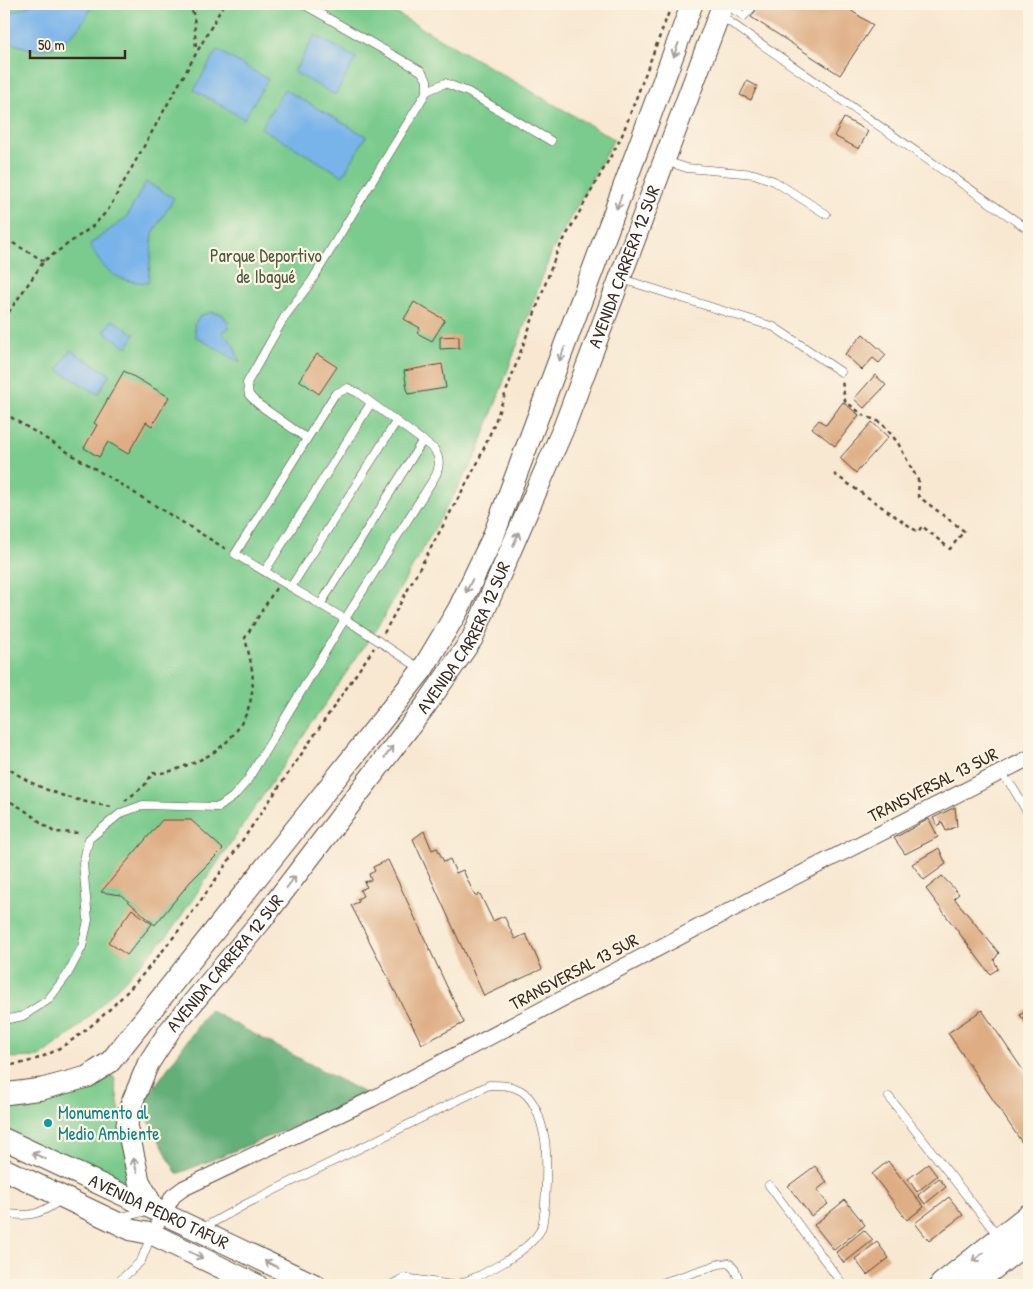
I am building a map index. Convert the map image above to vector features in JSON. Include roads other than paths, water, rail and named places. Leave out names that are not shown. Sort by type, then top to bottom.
[{"type":"main road","points":[[942,1285],[1029,1216]]},
{"type":"main road","points":[[971,1285],[1029,1238]]},
{"type":"street","name":"AVENIDA CARRERA 12 SUR","points":[[4,1094],[42,1089],[87,1077],[110,1062],[422,670],[458,610],[493,537],[692,4]]},
{"type":"street","name":"AVENIDA CARRERA 12 SUR","points":[[158,1211],[139,1181],[127,1125],[129,1110],[148,1064],[170,1030],[261,921],[463,655],[564,427],[723,8]]},
{"type":"street","name":"TRANSVERSAL 13 SUR","points":[[152,1234],[158,1211],[184,1188],[372,1100],[769,890],[1029,758]]},
{"type":"street","name":"AVENIDA PEDRO TAFUR","points":[[4,1139],[200,1229],[314,1285]]},
{"type":"street","name":"AVENIDA PEDRO TAFUR","points":[[4,1168],[110,1220],[132,1230],[152,1234],[257,1285]]},
{"type":"lane","points":[[303,4],[421,71],[427,80],[426,91],[311,282],[285,316],[246,383],[249,395],[258,404],[306,438]]},
{"type":"lane","points":[[723,8],[744,16],[755,4]]},
{"type":"lane","points":[[723,8],[1029,230]]},
{"type":"lane","points":[[426,91],[445,83],[468,92],[551,141]]},
{"type":"lane","points":[[664,161],[687,168],[754,174],[774,181],[826,214]]},
{"type":"lane","points":[[620,279],[774,326],[841,372]]},
{"type":"lane","points":[[4,1020],[23,1016],[48,1000],[67,975],[82,948],[88,920],[83,864],[89,839],[121,813],[143,805],[219,807],[233,798],[247,781],[345,619],[436,475],[440,465],[438,454],[423,440],[348,388],[335,394],[234,554],[265,571],[291,587],[320,604],[345,619],[380,640],[422,670]]},
{"type":"lane","points":[[265,571],[371,403]]},
{"type":"lane","points":[[291,587],[396,422]]},
{"type":"lane","points":[[320,604],[423,440]]},
{"type":"lane","points":[[1000,772],[1013,788],[1029,815]]},
{"type":"lane","points":[[200,1229],[246,1204],[489,1085],[507,1086],[523,1092],[534,1104],[545,1140],[544,1218],[540,1231],[522,1250],[476,1278],[455,1285],[404,1278],[391,1285]]},
{"type":"lane","points":[[889,1097],[1000,1239]]},
{"type":"lane","points":[[769,1185],[843,1285]]},
{"type":"lane","points":[[4,1213],[20,1216],[43,1213],[64,1198]]},
{"type":"lane","points":[[110,1220],[158,1211]]},
{"type":"lane","points":[[115,1285],[141,1261],[152,1234]]},
{"type":"lane","points":[[656,1285],[719,1264],[729,1263],[735,1270],[741,1285]]},
{"type":"water","points":[[35,4],[93,4],[75,32],[62,43],[41,50],[4,41],[4,9],[14,11]]},
{"type":"water","points":[[315,35],[356,58],[335,95],[294,72]]},
{"type":"water","points":[[217,50],[268,79],[244,119],[194,90]]},
{"type":"water","points":[[284,89],[366,136],[343,176],[261,128]]},
{"type":"water","points":[[146,182],[174,198],[153,233],[148,283],[120,278],[112,274],[100,262],[90,244],[126,218]]},
{"type":"water","points":[[210,312],[222,314],[228,322],[229,328],[222,333],[233,344],[240,362],[196,337],[194,325],[200,316]]},
{"type":"water","points":[[112,320],[135,334],[127,347],[104,332]]},
{"type":"water","points":[[70,350],[110,374],[98,394],[58,370]]},
{"type":"place","name":"Monumento al Medio Ambiente","points":[[48,1123]]},
{"type":"park label","name":"Parque Deportivo de Ibagué","points":[[266,266]]}]
